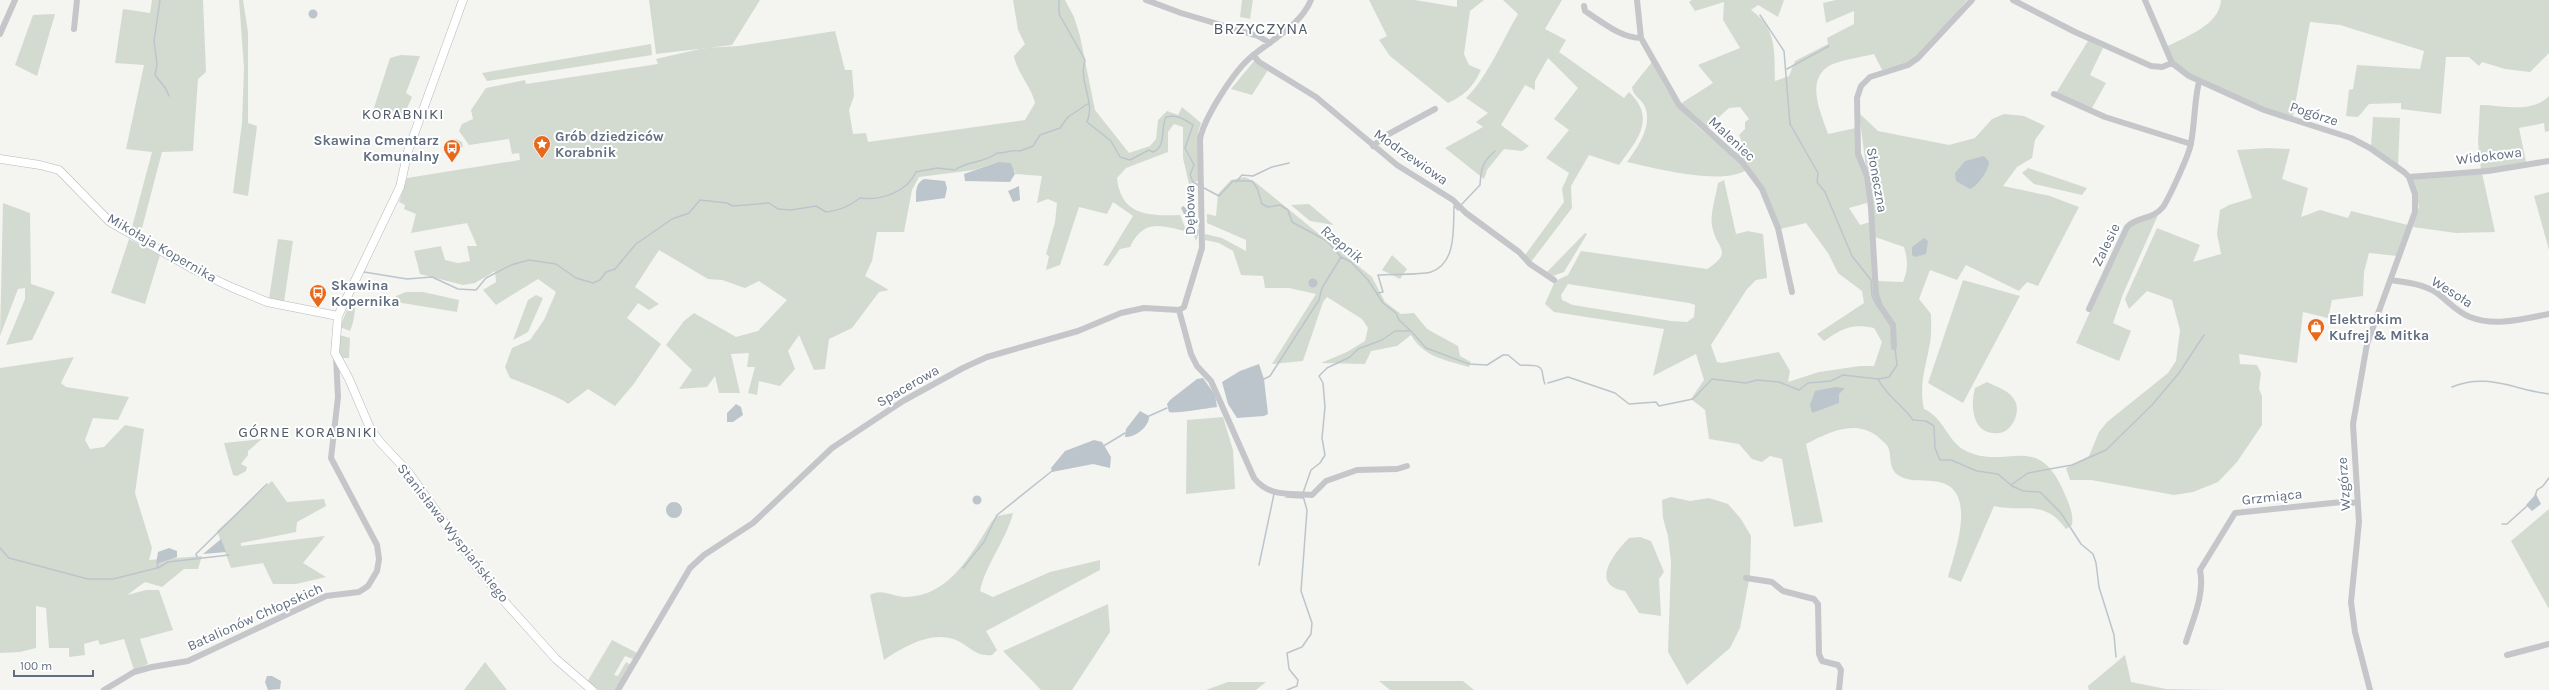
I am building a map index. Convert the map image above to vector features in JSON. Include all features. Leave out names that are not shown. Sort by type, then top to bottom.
[{"type":"street","points":[[0,34],[15,0]]},
{"type":"street","points":[[74,29],[77,0]]},
{"type":"street","name":"Stanisława Wyspiańskiego","points":[[463,0],[408,151],[400,187],[338,316],[335,335],[336,357],[350,379],[370,428],[380,442],[409,472],[466,553],[503,600],[556,659],[592,690]]},
{"type":"street","points":[[1146,0],[1181,13],[1258,36],[1270,43]]},
{"type":"street","name":"Dębowa","points":[[1179,310],[1184,307],[1200,256],[1203,226],[1200,139],[1202,125],[1239,71],[1253,55],[1270,43],[1307,9],[1311,0]]},
{"type":"street","points":[[1584,6],[1585,11],[1609,26],[1632,38],[1641,38],[1637,0]]},
{"type":"street","name":"Słoneczna","points":[[1894,347],[1893,325],[1880,306],[1876,294],[1871,208],[1866,176],[1858,154],[1857,98],[1861,86],[1870,77],[1908,65],[1918,58],[1972,0]]},
{"type":"street","points":[[2013,0],[2075,32],[2151,66],[2162,67],[2172,63],[2145,0]]},
{"type":"street","name":"Maleniec","points":[[1641,38],[1679,105],[1742,162],[1762,189],[1778,228],[1792,292]]},
{"type":"street","name":"Modrzewiowa","points":[[1253,55],[1259,62],[1316,97],[1397,165],[1453,200],[1466,213],[1518,252],[1530,264],[1554,280]]},
{"type":"street","name":"Pogórze","points":[[2172,63],[2199,82],[2278,115],[2304,121],[2356,141],[2381,155],[2409,177]]},
{"type":"street","name":"Zalesie","points":[[2089,309],[2127,227],[2132,222],[2154,216],[2164,206],[2191,144],[2195,100],[2199,82]]},
{"type":"street","points":[[2054,94],[2105,117],[2191,144]]},
{"type":"street","points":[[1373,146],[1386,136],[1435,109]]},
{"type":"street","name":"Mikołaja Kopernika","points":[[0,159],[40,165],[60,170],[110,222],[195,270],[224,284],[267,302],[338,316]]},
{"type":"street","name":"Widokowa","points":[[2409,177],[2488,171],[2549,162]]},
{"type":"street","points":[[2390,280],[2415,212],[2415,194],[2409,177]]},
{"type":"street","name":"Wesoła","points":[[2390,280],[2428,288],[2460,313],[2471,318],[2491,322],[2505,322],[2549,314]]},
{"type":"street","name":"Wzgórze","points":[[2370,690],[2355,632],[2351,602],[2359,522],[2353,424],[2368,344],[2390,280]]},
{"type":"street","name":"Spacerowa","points":[[618,690],[690,568],[704,555],[753,523],[832,448],[903,401],[963,368],[987,357],[1078,331],[1121,313],[1144,308],[1179,310]]},
{"type":"street","points":[[1179,310],[1191,354],[1197,366],[1211,381],[1231,424],[1237,443],[1254,478],[1262,488],[1270,491],[1312,495],[1326,481],[1357,470],[1398,469],[1407,466]]},
{"type":"street","name":"Batalionów Chłopskich","points":[[104,690],[134,672],[152,666],[188,661],[326,596],[359,592],[372,581],[379,559],[377,546],[331,458],[338,397],[336,357]]},
{"type":"street","name":"Grzmiąca","points":[[2186,642],[2201,594],[2202,583],[2200,570],[2235,513],[2342,502],[2358,503]]},
{"type":"street","points":[[1746,578],[1772,582],[1783,590],[1814,599],[1818,604],[1819,654],[1822,661],[1838,665],[1841,670],[1839,690]]},
{"type":"street","points":[[2507,655],[2549,644]]},
{"type":"shaded area","points":[[152,0],[203,0],[206,72],[198,79],[193,151],[162,152],[140,236],[131,231],[152,152],[126,149],[144,65],[115,63],[123,9],[150,13]]},
{"type":"shaded area","points":[[239,0],[243,0],[248,32],[248,123],[257,126],[248,196],[233,193],[242,123],[244,68]]},
{"type":"shaded area","points":[[649,0],[760,0],[732,45],[656,54]]},
{"type":"shaded area","points":[[1013,0],[1065,0],[1074,17],[1080,36],[1095,110],[1129,153],[1150,146],[1156,139],[1158,120],[1167,111],[1178,115],[1182,107],[1201,123],[1198,132],[1198,181],[1189,184],[1183,158],[1183,127],[1174,124],[1168,132],[1168,152],[1126,168],[1117,178],[1124,200],[1131,207],[1147,214],[1180,215],[1185,227],[1200,230],[1196,241],[1193,233],[1164,227],[1149,227],[1136,237],[1130,247],[1120,249],[1108,266],[1103,265],[1133,216],[1113,202],[1107,214],[1079,207],[1060,265],[1046,270],[1049,256],[1046,254],[1055,222],[1057,203],[1048,199],[1037,203],[1042,176],[1015,174],[1015,171],[998,162],[974,170],[919,177],[912,190],[904,232],[877,232],[872,261],[865,276],[889,290],[879,292],[852,328],[829,339],[825,369],[814,370],[799,335],[788,351],[795,369],[780,386],[759,381],[757,395],[748,393],[755,367],[747,367],[749,353],[731,354],[740,393],[719,393],[715,376],[707,387],[679,389],[692,370],[666,345],[684,321],[694,313],[736,337],[758,331],[787,300],[759,281],[745,288],[722,280],[708,279],[659,250],[635,287],[659,304],[649,310],[638,303],[627,318],[661,344],[633,385],[615,406],[588,389],[568,404],[550,394],[510,378],[505,367],[512,348],[530,340],[544,320],[556,292],[538,279],[496,305],[483,290],[496,282],[495,271],[475,283],[463,285],[420,274],[414,251],[441,246],[445,260],[458,263],[470,261],[467,246],[477,246],[467,223],[411,233],[416,214],[404,209],[405,205],[399,202],[407,178],[520,160],[519,153],[512,154],[509,139],[469,145],[459,131],[462,124],[473,119],[471,110],[486,88],[525,80],[526,84],[658,64],[656,59],[704,48],[739,46],[835,31],[845,70],[852,70],[854,96],[849,110],[853,134],[866,133],[868,142],[1025,120],[1035,103],[1018,68],[1014,56],[1025,44],[1018,30]]},
{"type":"shaded area","points":[[1242,0],[1253,0],[1250,19],[1240,17]]},
{"type":"shaded area","points":[[1369,0],[1415,0],[1457,7],[1457,0],[1484,0],[1470,11],[1464,54],[1469,65],[1481,70],[1472,86],[1464,94],[1448,103],[1390,56],[1379,40],[1387,36]]},
{"type":"shaded area","points":[[1503,0],[1562,0],[1545,29],[1566,40],[1559,52],[1624,98],[1629,92],[1642,111],[1643,120],[1637,138],[1619,165],[1589,155],[1571,186],[1572,208],[1531,262],[1525,255],[1564,202],[1562,189],[1569,173],[1546,158],[1569,130],[1554,119],[1578,88],[1548,58],[1535,81],[1535,90],[1525,85],[1501,125],[1529,146],[1522,151],[1504,149],[1487,170],[1484,179],[1445,148],[1483,127],[1476,122],[1488,113],[1466,98],[1481,80],[1518,14]]},
{"type":"shaded area","points":[[1692,0],[1784,0],[1778,17],[1758,5],[1751,10],[1760,17],[1766,25],[1773,42],[1775,81],[1789,76],[1795,61],[1828,44],[1827,38],[1854,24],[1854,11],[1826,23],[1823,3],[1836,0],[1967,0],[1922,54],[1908,63],[1882,70],[1874,54],[1842,61],[1826,68],[1820,75],[1817,82],[1817,100],[1828,134],[1856,128],[1866,182],[1867,203],[1849,208],[1860,225],[1870,222],[1874,297],[1894,332],[1878,295],[1878,281],[1903,282],[1907,269],[1906,256],[1904,247],[1875,237],[1859,113],[1878,131],[1949,145],[1975,138],[1992,119],[2004,114],[2024,116],[2045,126],[2035,140],[2032,158],[2017,167],[2003,186],[2050,196],[2079,207],[2038,286],[2027,282],[2019,291],[1966,265],[1957,280],[1930,270],[1919,299],[1931,314],[1931,340],[1923,378],[1922,393],[1924,409],[1931,413],[1941,423],[1953,441],[1964,450],[1979,456],[2031,457],[2042,462],[2053,472],[2063,490],[2069,503],[2072,525],[2066,529],[2058,519],[2050,513],[2033,508],[2005,508],[1994,506],[1961,582],[1948,577],[1959,538],[1961,523],[1961,509],[1958,497],[1951,487],[1939,482],[1912,480],[1898,475],[1893,469],[1888,447],[1877,436],[1868,431],[1850,428],[1832,432],[1806,444],[1823,522],[1794,527],[1782,459],[1770,456],[1762,462],[1752,459],[1739,444],[1709,439],[1705,410],[1691,399],[1704,380],[1696,354],[1653,376],[1664,329],[1554,312],[1545,304],[1555,281],[1568,275],[1581,251],[1707,269],[1720,258],[1722,254],[1722,249],[1714,234],[1712,226],[1712,210],[1718,183],[1724,180],[1736,234],[1748,231],[1763,234],[1767,278],[1756,280],[1747,289],[1711,345],[1717,362],[1722,363],[1779,352],[1790,371],[1788,382],[1819,372],[1860,366],[1874,366],[1882,342],[1874,328],[1859,326],[1847,328],[1824,341],[1817,334],[1864,303],[1862,291],[1838,273],[1828,253],[1806,223],[1780,229],[1768,197],[1757,179],[1735,152],[1744,147],[1739,135],[1745,129],[1745,122],[1749,119],[1740,107],[1729,108],[1706,129],[1680,104],[1713,83],[1698,65],[1740,48],[1723,20],[1724,2],[1695,11],[1689,2]],"holes":[[[1568,284],[1695,305],[1694,317],[1687,322],[1671,321],[1573,305],[1562,300],[1561,295]]]},
{"type":"shaded area","points":[[2221,0],[2549,0],[2549,53],[2530,72],[2505,69],[2482,62],[2479,66],[2469,57],[2446,57],[2441,114],[2401,109],[2401,103],[2369,104],[2358,117],[2346,116],[2349,90],[2353,89],[2357,65],[2420,69],[2424,51],[2340,25],[2310,22],[2293,116],[2285,115],[2210,86],[2184,71],[2171,57],[2166,47],[2200,29],[2208,23],[2219,9]]},
{"type":"shaded area","points":[[311,10],[315,10],[317,14],[315,18],[311,18],[309,16],[309,12]]},
{"type":"shaded area","points":[[55,14],[37,76],[15,65],[33,15]]},
{"type":"shaded area","points":[[2088,41],[2103,48],[2090,75],[2106,83],[2092,108],[2056,93]]},
{"type":"shaded area","points":[[651,44],[652,55],[487,81],[482,73]]},
{"type":"shaded area","points":[[401,55],[420,56],[406,93],[412,97],[404,115],[395,111],[372,114],[390,58]]},
{"type":"shaded area","points":[[1254,61],[1268,70],[1252,95],[1231,89]]},
{"type":"shaded area","points":[[1652,62],[1667,90],[1681,110],[1746,170],[1735,174],[1722,176],[1705,176],[1670,171],[1627,162],[1640,142],[1647,120],[1647,112],[1644,105],[1635,95],[1632,87]]},
{"type":"shaded area","points":[[2549,96],[2549,131],[2545,132],[2544,123],[2519,128],[2526,162],[2481,170],[2478,142],[2480,105],[2525,107],[2542,102]]},
{"type":"shaded area","points":[[2373,117],[2400,118],[2398,167],[2371,147]]},
{"type":"shaded area","points":[[456,139],[462,142],[463,147],[454,148],[455,153],[448,148]]},
{"type":"shaded area","points":[[2268,148],[2290,149],[2282,179],[2308,188],[2301,217],[2320,210],[2348,218],[2351,211],[2408,225],[2397,256],[2369,253],[2364,272],[2363,296],[2332,300],[2328,318],[2303,312],[2297,363],[2239,354],[2240,364],[2257,365],[2261,373],[2259,389],[2262,396],[2262,425],[2237,462],[2218,482],[2193,492],[2174,495],[2091,480],[2070,480],[2066,468],[2089,456],[2099,432],[2107,422],[2168,373],[2176,361],[2180,330],[2172,300],[2147,291],[2129,309],[2125,299],[2157,228],[2200,245],[2193,262],[2221,254],[2217,234],[2220,210],[2229,205],[2252,198],[2237,150]]},
{"type":"shaded area","points":[[1984,156],[1989,162],[1985,174],[1973,188],[1970,189],[1956,181],[1955,173],[1965,161]]},
{"type":"shaded area","points":[[998,162],[1011,163],[1015,174],[1010,182],[965,181],[964,174]]},
{"type":"shaded area","points":[[2028,168],[2087,188],[2082,195],[2034,184],[2022,173]]},
{"type":"shaded area","points":[[2482,173],[2495,232],[2456,233],[2413,227],[2419,206],[2412,180],[2422,177]]},
{"type":"shaded area","points":[[1245,177],[1255,182],[1372,277],[1385,302],[1401,314],[1414,313],[1427,329],[1458,346],[1460,356],[1471,362],[1469,367],[1436,357],[1422,348],[1411,335],[1397,346],[1371,351],[1365,364],[1321,363],[1347,352],[1365,341],[1368,328],[1362,319],[1327,297],[1323,302],[1303,361],[1272,364],[1316,294],[1289,288],[1265,288],[1263,276],[1241,275],[1233,251],[1219,243],[1205,240],[1205,234],[1222,238],[1246,251],[1246,240],[1207,223],[1207,214],[1216,216],[1218,194],[1231,180]]},
{"type":"shaded area","points":[[924,179],[945,181],[947,188],[945,198],[916,202],[916,192],[919,183]]},
{"type":"shaded area","points":[[1019,186],[1020,200],[1013,202],[1008,191]]},
{"type":"shaded area","points":[[2549,192],[2549,250],[2534,196]]},
{"type":"shaded area","points":[[3,203],[30,213],[31,284],[55,292],[32,340],[6,345],[25,299],[25,288],[18,289],[0,336]]},
{"type":"shaded area","points":[[1309,204],[1334,225],[1310,221],[1291,205]]},
{"type":"shaded area","points":[[1183,206],[1194,214],[1193,219],[1184,214],[1181,208]]},
{"type":"shaded area","points":[[2158,215],[2123,294],[2113,323],[2131,331],[2119,361],[2076,343],[2128,227]]},
{"type":"shaded area","points":[[1585,233],[1587,234],[1564,272],[1553,276],[1547,272]]},
{"type":"shaded area","points":[[1924,238],[1928,241],[1926,254],[1915,257],[1912,255],[1912,247]]},
{"type":"shaded area","points":[[129,239],[160,255],[145,304],[111,293]]},
{"type":"shaded area","points":[[278,239],[293,241],[284,302],[269,299]]},
{"type":"shaded area","points":[[1392,255],[1407,269],[1400,279],[1382,270]]},
{"type":"shaded area","points":[[1313,278],[1318,283],[1313,288],[1308,283]]},
{"type":"shaded area","points":[[1963,280],[2020,296],[1963,403],[1928,383]]},
{"type":"shaded area","points":[[406,292],[423,292],[459,300],[457,312],[396,302],[396,296]]},
{"type":"shaded area","points":[[536,295],[543,298],[528,332],[513,340],[528,300]]},
{"type":"shaded area","points":[[351,300],[355,303],[355,307],[350,331],[340,327]]},
{"type":"shaded area","points":[[340,335],[350,338],[349,358],[341,358],[338,351]]},
{"type":"shaded area","points":[[74,357],[61,383],[66,387],[129,397],[118,420],[93,418],[85,440],[90,449],[104,447],[125,425],[144,429],[135,493],[152,548],[149,560],[202,556],[198,569],[184,569],[162,587],[145,582],[127,595],[146,590],[159,590],[173,630],[140,639],[148,664],[134,670],[124,639],[100,645],[98,640],[84,644],[85,655],[69,657],[69,648],[49,648],[46,608],[36,606],[36,648],[20,652],[0,653],[0,368]]},
{"type":"shaded area","points":[[1259,364],[1264,379],[1268,414],[1264,416],[1237,418],[1228,404],[1222,382],[1240,371]]},
{"type":"shaded area","points":[[1203,378],[1215,395],[1217,407],[1184,412],[1169,412],[1167,404],[1170,400],[1197,379]]},
{"type":"shaded area","points":[[1987,382],[2010,394],[2017,405],[2014,421],[2004,432],[1990,433],[1983,430],[1978,425],[1975,418],[1973,411],[1973,395],[1975,388]]},
{"type":"shaded area","points":[[1835,387],[1845,388],[1839,394],[1839,403],[1812,413],[1810,405],[1815,391]]},
{"type":"shaded area","points":[[736,404],[741,407],[743,415],[733,422],[727,422],[727,413]]},
{"type":"shaded area","points":[[1140,411],[1149,416],[1147,424],[1141,431],[1133,436],[1125,437],[1126,429]]},
{"type":"shaded area","points":[[1223,417],[1233,450],[1235,489],[1186,494],[1187,420]]},
{"type":"shaded area","points":[[262,439],[248,451],[248,455],[241,464],[247,467],[246,471],[237,476],[233,475],[224,443]]},
{"type":"shaded area","points":[[1094,440],[1102,442],[1111,457],[1110,468],[1093,464],[1052,472],[1051,468],[1065,451]]},
{"type":"shaded area","points":[[272,481],[287,502],[324,499],[326,506],[297,522],[296,532],[241,543],[241,546],[325,536],[303,563],[326,577],[296,584],[273,584],[263,563],[231,568],[217,531]]},
{"type":"shaded area","points":[[2536,494],[2541,504],[2532,511],[2526,505]]},
{"type":"shaded area","points":[[975,496],[979,496],[981,500],[979,504],[975,504],[973,502],[973,498]]},
{"type":"shaded area","points":[[1671,497],[1690,501],[1709,498],[1728,504],[1741,519],[1751,536],[1750,575],[1740,628],[1730,648],[1687,685],[1668,652],[1671,562],[1668,536],[1663,518],[1662,500]]},
{"type":"shaded area","points":[[674,502],[681,507],[682,510],[677,517],[674,518],[667,513],[666,510],[671,503]]},
{"type":"shaded area","points":[[2549,509],[2549,609],[2511,541]]},
{"type":"shaded area","points":[[1013,513],[1006,533],[987,571],[980,591],[993,597],[1050,572],[1100,560],[1100,570],[986,631],[997,650],[992,655],[977,653],[961,642],[947,637],[937,637],[918,641],[884,660],[870,595],[879,592],[906,597],[921,595],[935,589],[958,571],[997,516]]},
{"type":"shaded area","points":[[1640,537],[1651,541],[1664,572],[1659,579],[1661,616],[1639,613],[1625,591],[1614,588],[1608,582],[1606,575],[1612,559],[1617,551],[1629,538]]},
{"type":"shaded area","points":[[221,539],[226,552],[203,554]]},
{"type":"shaded area","points":[[169,548],[177,551],[177,557],[156,564],[158,552]]},
{"type":"shaded area","points":[[1108,604],[1110,632],[1072,690],[1041,690],[1003,651]]},
{"type":"shaded area","points":[[612,640],[637,653],[633,659],[625,656],[614,675],[618,676],[626,662],[631,665],[615,690],[598,690],[587,682]]},
{"type":"shaded area","points":[[2125,655],[2131,682],[2166,689],[2223,690],[2089,690],[2088,686]]},
{"type":"shaded area","points":[[485,662],[507,690],[464,690]]},
{"type":"shaded area","points":[[267,676],[272,676],[281,681],[280,689],[268,690],[265,682]]},
{"type":"shaded area","points":[[1379,681],[1463,681],[1474,690],[1390,690]]},
{"type":"shaded area","points":[[1228,682],[1266,682],[1256,690],[1206,690]]},
{"type":"waterway","points":[[160,0],[154,41],[157,64],[155,75],[166,89],[169,96]]},
{"type":"waterway","name":"Rzepnik","points":[[1059,0],[1059,14],[1085,60],[1083,68],[1090,107],[1087,122],[1111,141],[1120,157],[1130,160],[1149,150],[1153,152],[1160,146],[1166,117],[1177,117],[1187,121],[1193,125],[1185,148],[1194,165],[1190,175],[1193,182],[1198,185]]},
{"type":"waterway","points":[[1760,15],[1784,51],[1790,124],[1818,173],[1817,182],[1825,192],[1852,256],[1871,280],[1872,296],[1877,306]]},
{"type":"waterway","points":[[1787,69],[1829,46]]},
{"type":"waterway","points":[[364,272],[407,279],[432,277],[458,289],[476,290],[486,278],[511,265],[529,260],[556,264],[576,278],[593,283],[600,280],[606,272],[615,269],[636,244],[672,219],[689,213],[700,200],[727,203],[733,206],[769,203],[778,209],[791,210],[816,206],[826,212],[844,208],[860,198],[868,199],[892,194],[906,185],[916,172],[937,168],[955,170],[965,165],[987,159],[997,153],[1020,151],[1033,146],[1040,135],[1060,128],[1068,117],[1089,103]]},
{"type":"waterway","points":[[1462,204],[1480,185],[1483,166],[1487,159],[1495,151]]},
{"type":"waterway","points":[[1236,182],[1242,175],[1253,176],[1272,167],[1289,163]]},
{"type":"waterway","name":"Rzepnik","points":[[1204,188],[1219,196],[1233,181],[1252,181],[1257,188],[1262,204],[1268,207],[1280,205],[1288,210],[1292,222],[1327,241],[1341,257],[1351,262],[1368,280],[1383,303],[1396,313],[1399,320],[1411,331],[1395,331],[1382,340],[1358,349],[1350,357],[1327,368],[1319,376],[1323,383],[1325,407],[1322,438],[1325,455],[1320,463],[1311,470],[1303,493]]},
{"type":"waterway","points":[[1378,293],[1383,292],[1378,275],[1431,272],[1445,261],[1452,244],[1454,206],[1458,210]]},
{"type":"waterway","points":[[1264,379],[1270,376],[1319,300],[1322,288],[1341,257]]},
{"type":"waterway","points":[[1411,331],[1426,348],[1469,364],[1487,365],[1503,355],[1508,355],[1520,365],[1532,365],[1539,367],[1541,368],[1545,384]]},
{"type":"waterway","points":[[2011,485],[2028,473],[2072,465],[2106,450],[2152,405],[2179,373],[2204,335]]},
{"type":"waterway","points":[[1548,383],[1568,377],[1615,393],[1629,404],[1656,402],[1659,406],[1693,399],[1712,379],[1746,383],[1757,380],[1779,382],[1799,390],[1808,383],[1831,381],[1843,375],[1878,379],[1889,377],[1897,365],[1895,348]]},
{"type":"waterway","points":[[1878,379],[1885,390],[1913,420],[1926,421],[1934,426],[1935,448],[1940,460],[1951,460],[1977,471],[1998,474],[2012,486],[2023,491],[2040,492],[2061,513],[2081,544],[2093,554],[2096,563],[2099,587],[2114,635],[2116,657]]},
{"type":"waterway","points":[[2452,387],[2477,381],[2501,383],[2549,394]]},
{"type":"waterway","points":[[1149,416],[1167,408]]},
{"type":"waterway","points":[[1102,447],[1125,433]]},
{"type":"waterway","points":[[963,568],[984,542],[997,515],[1052,471]]},
{"type":"waterway","points":[[2535,496],[2537,490],[2543,486],[2549,478]]},
{"type":"waterway","points":[[197,557],[196,554],[267,484]]},
{"type":"waterway","points":[[1259,565],[1274,494]]},
{"type":"waterway","name":"Rzepnik","points":[[1287,690],[1297,686],[1298,680],[1289,669],[1287,653],[1302,647],[1311,634],[1312,623],[1301,591],[1307,510],[1303,496]]},
{"type":"waterway","points":[[1286,497],[1303,498]]},
{"type":"waterway","points":[[2502,524],[2507,524],[2527,506]]},
{"type":"waterway","points":[[0,548],[9,558],[88,579],[113,579],[157,568],[158,564]]},
{"type":"waterway","points":[[158,568],[168,562],[229,555]]},
{"type":"place","name":"Grób dziedziców Korabnik","points":[[542,159]]},
{"type":"place","name":"Skawina Cmentarz Komunalny","points":[[452,163]]},
{"type":"place","name":"Skawina Kopernika","points":[[318,308]]},
{"type":"place","name":"Elektrokim Kufrej & Mitka","points":[[2316,342]]},
{"type":"district","name":"BRZYCZYNA","points":[[1261,28]]},
{"type":"district","name":"KORABNIKI","points":[[403,114]]},
{"type":"district","name":"GÓRNE KORABNIKI","points":[[308,432]]}]
